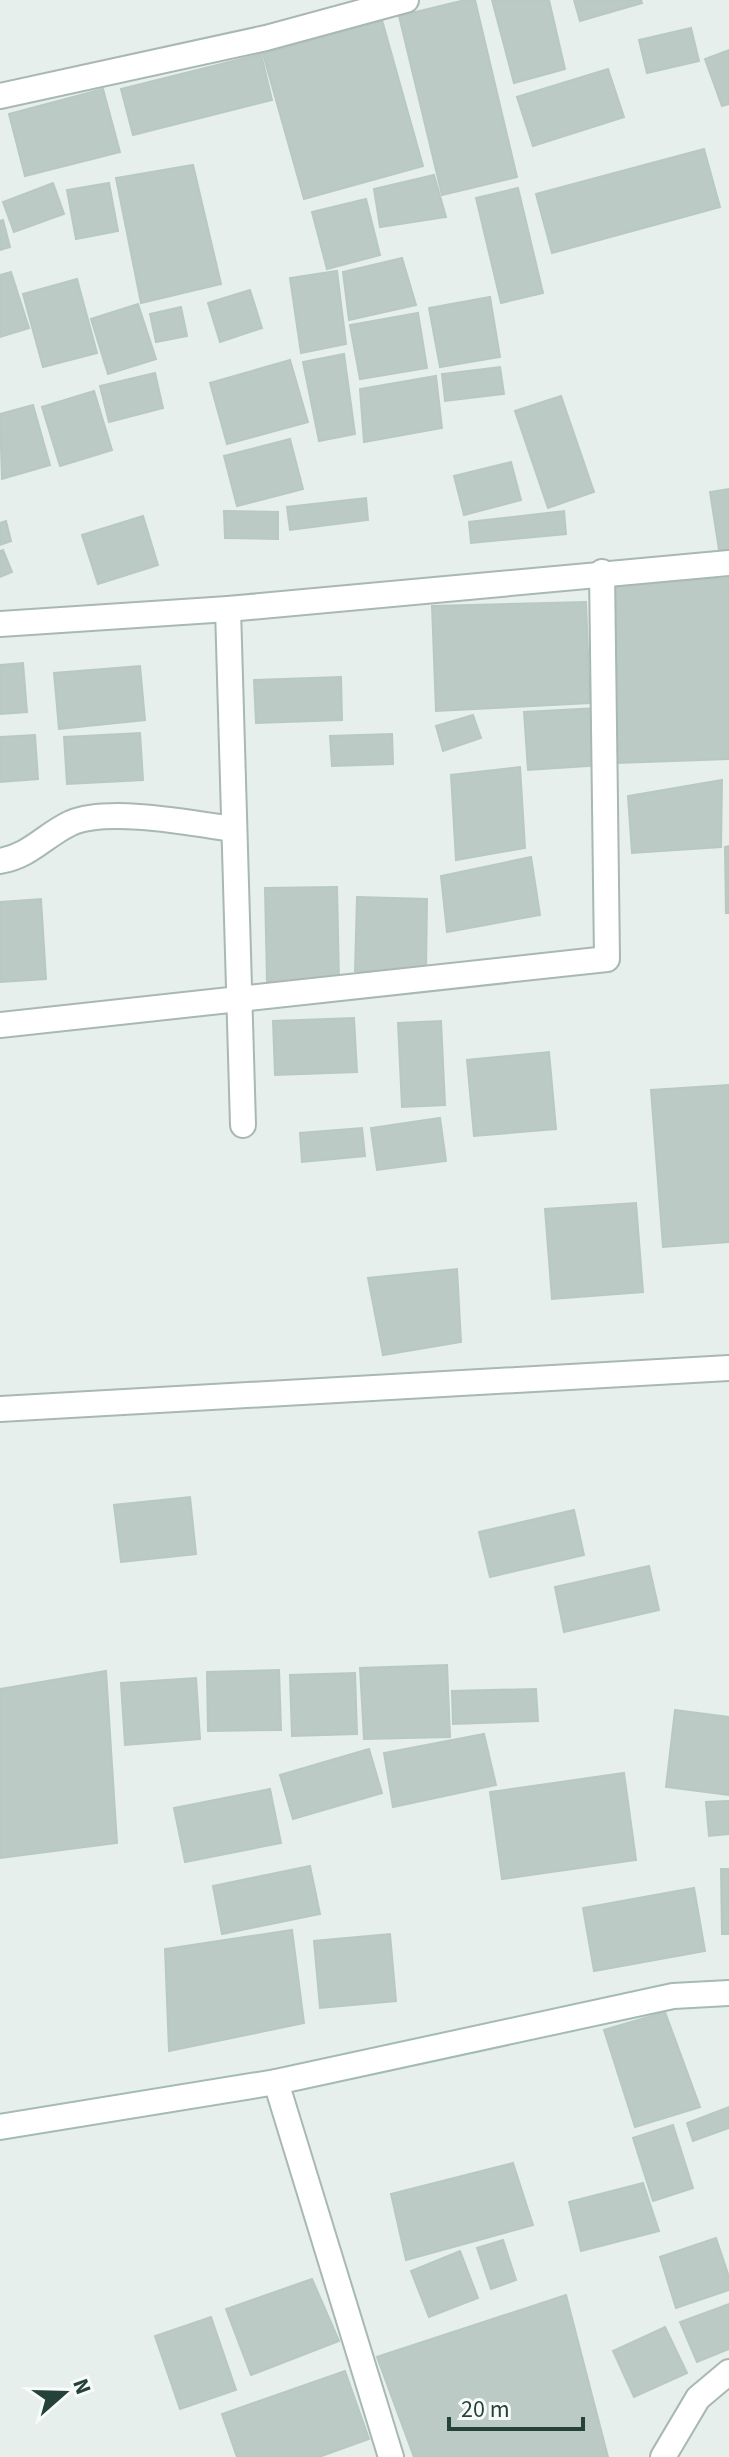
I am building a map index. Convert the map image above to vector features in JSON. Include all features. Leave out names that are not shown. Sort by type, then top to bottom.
[{"type":"street","points":[[0,96],[266,38],[406,0]]},
{"type":"street","points":[[0,624],[228,609],[602,572],[729,563]]},
{"type":"street","points":[[0,1025],[239,1002],[607,959],[602,572]]},
{"type":"street","points":[[228,609],[243,1125]]},
{"type":"street","points":[[0,861],[20,857],[72,823],[133,815],[232,829]]},
{"type":"street","points":[[0,1409],[729,1368]]},
{"type":"street","points":[[0,2127],[276,2082],[673,1996],[729,1993]]},
{"type":"street","points":[[276,2082],[391,2457]]},
{"type":"street","points":[[663,2457],[698,2398],[729,2372]]},
{"type":"building","points":[[475,0],[517,177],[442,195],[399,16]]},
{"type":"building","points":[[492,0],[549,0],[565,69],[514,83]]},
{"type":"building","points":[[574,0],[641,0],[642,3],[580,21]]},
{"type":"building","points":[[382,20],[423,166],[304,199],[263,54]]},
{"type":"building","points":[[691,28],[699,61],[647,73],[639,40]]},
{"type":"building","points":[[729,50],[729,104],[722,106],[705,59]]},
{"type":"building","points":[[261,54],[272,100],[133,135],[121,89]]},
{"type":"building","points":[[608,69],[624,117],[533,146],[517,97]]},
{"type":"building","points":[[103,89],[120,152],[25,176],[9,114]]},
{"type":"building","points":[[704,149],[720,207],[552,253],[536,194]]},
{"type":"building","points":[[193,165],[221,284],[141,303],[116,178]]},
{"type":"building","points":[[434,175],[446,217],[380,227],[374,189]]},
{"type":"building","points":[[53,183],[64,214],[14,232],[3,202]]},
{"type":"building","points":[[109,183],[118,231],[76,239],[67,190]]},
{"type":"building","points":[[518,188],[543,293],[501,303],[476,198]]},
{"type":"building","points":[[366,199],[380,255],[327,269],[312,212]]},
{"type":"building","points":[[3,220],[10,247],[0,250],[0,221]]},
{"type":"building","points":[[402,258],[416,305],[349,320],[343,272]]},
{"type":"building","points":[[337,271],[346,344],[301,353],[290,278]]},
{"type":"building","points":[[11,272],[29,328],[0,337],[0,275]]},
{"type":"building","points":[[77,279],[97,353],[43,367],[23,294]]},
{"type":"building","points":[[250,290],[262,328],[220,342],[208,303]]},
{"type":"building","points":[[490,297],[500,357],[440,367],[429,308]]},
{"type":"building","points":[[138,304],[156,359],[108,374],[91,319]]},
{"type":"building","points":[[181,307],[187,336],[156,342],[150,314]]},
{"type":"building","points":[[418,313],[427,368],[360,379],[350,325]]},
{"type":"building","points":[[344,354],[355,434],[319,441],[303,362]]},
{"type":"building","points":[[290,360],[308,422],[227,444],[210,383]]},
{"type":"building","points":[[500,367],[504,394],[445,401],[442,374]]},
{"type":"building","points":[[155,373],[163,408],[109,422],[100,386]]},
{"type":"building","points":[[436,376],[442,428],[364,442],[360,389]]},
{"type":"building","points":[[94,391],[112,450],[60,466],[42,407]]},
{"type":"building","points":[[561,396],[594,492],[548,508],[515,411]]},
{"type":"building","points":[[33,405],[50,465],[2,479],[0,414]]},
{"type":"building","points":[[290,439],[303,489],[237,506],[224,456]]},
{"type":"building","points":[[511,462],[521,500],[464,515],[454,476]]},
{"type":"building","points":[[729,489],[729,554],[720,556],[710,492]]},
{"type":"building","points":[[366,498],[368,520],[290,530],[287,507]]},
{"type":"building","points":[[224,511],[278,512],[278,539],[225,538]]},
{"type":"building","points":[[564,511],[566,534],[471,543],[469,522]]},
{"type":"building","points":[[143,516],[158,565],[98,584],[82,535]]},
{"type":"building","points":[[6,521],[11,541],[0,545],[0,523]]},
{"type":"building","points":[[3,550],[12,572],[0,577],[0,551]]},
{"type":"building","points":[[729,578],[729,759],[617,763],[611,585]]},
{"type":"building","points":[[586,602],[590,703],[436,711],[432,606]]},
{"type":"building","points":[[23,663],[27,712],[0,714],[0,665]]},
{"type":"building","points":[[140,666],[145,720],[59,729],[54,673]]},
{"type":"building","points":[[341,677],[342,720],[256,723],[254,680]]},
{"type":"building","points":[[598,708],[602,765],[528,770],[524,712]]},
{"type":"building","points":[[473,715],[481,738],[443,751],[436,726]]},
{"type":"building","points":[[140,733],[143,780],[67,784],[64,737]]},
{"type":"building","points":[[392,734],[393,764],[332,766],[330,736]]},
{"type":"building","points":[[35,735],[38,779],[0,782],[0,737]]},
{"type":"building","points":[[520,767],[525,848],[456,860],[451,775]]},
{"type":"building","points":[[722,780],[721,847],[632,853],[628,796]]},
{"type":"building","points":[[729,846],[729,913],[726,913],[725,847]]},
{"type":"building","points":[[531,857],[540,915],[447,932],[441,876]]},
{"type":"building","points":[[337,887],[339,981],[267,982],[265,888]]},
{"type":"building","points":[[357,897],[427,899],[426,972],[355,971]]},
{"type":"building","points":[[41,899],[46,979],[0,982],[0,902]]},
{"type":"building","points":[[354,1018],[357,1072],[275,1075],[273,1021]]},
{"type":"building","points":[[441,1021],[445,1105],[402,1107],[398,1023]]},
{"type":"building","points":[[549,1052],[556,1129],[474,1136],[467,1060]]},
{"type":"building","points":[[729,1085],[729,1242],[663,1247],[651,1090]]},
{"type":"building","points":[[440,1118],[446,1161],[377,1170],[371,1128]]},
{"type":"building","points":[[362,1128],[365,1156],[302,1162],[300,1133]]},
{"type":"building","points":[[636,1203],[643,1292],[552,1299],[545,1209]]},
{"type":"building","points":[[457,1269],[461,1342],[383,1355],[368,1278]]},
{"type":"building","points":[[190,1497],[196,1554],[121,1562],[114,1505]]},
{"type":"building","points":[[574,1510],[584,1555],[490,1577],[479,1532]]},
{"type":"building","points":[[649,1566],[659,1610],[564,1632],[555,1587]]},
{"type":"building","points":[[447,1665],[450,1737],[364,1739],[360,1668]]},
{"type":"building","points":[[279,1670],[281,1730],[208,1731],[207,1672]]},
{"type":"building","points":[[106,1671],[117,1843],[0,1858],[0,1689]]},
{"type":"building","points":[[355,1673],[357,1734],[292,1736],[290,1675]]},
{"type":"building","points":[[196,1678],[200,1739],[125,1745],[121,1683]]},
{"type":"building","points":[[536,1689],[538,1721],[453,1724],[452,1691]]},
{"type":"building","points":[[675,1710],[729,1717],[729,1795],[666,1787]]},
{"type":"building","points":[[484,1734],[496,1785],[393,1807],[384,1753]]},
{"type":"building","points":[[369,1749],[382,1793],[293,1819],[280,1775]]},
{"type":"building","points":[[624,1773],[636,1860],[502,1879],[490,1792]]},
{"type":"building","points":[[270,1789],[281,1843],[185,1862],[174,1808]]},
{"type":"building","points":[[729,1801],[729,1834],[709,1836],[706,1802]]},
{"type":"building","points":[[310,1866],[320,1914],[222,1934],[213,1886]]},
{"type":"building","points":[[721,1869],[729,1869],[729,1934],[722,1934]]},
{"type":"building","points":[[694,1888],[705,1951],[594,1971],[583,1908]]},
{"type":"building","points":[[292,1930],[304,2023],[169,2051],[165,1949]]},
{"type":"building","points":[[390,1934],[396,2001],[320,2008],[314,1941]]},
{"type":"building","points":[[665,2012],[700,2107],[635,2127],[604,2030]]},
{"type":"building","points":[[729,2107],[729,2128],[693,2141],[687,2123]]},
{"type":"building","points":[[673,2125],[693,2188],[653,2201],[633,2138]]},
{"type":"building","points":[[513,2163],[533,2225],[406,2260],[391,2194]]},
{"type":"building","points":[[643,2183],[659,2231],[581,2251],[569,2202]]},
{"type":"building","points":[[716,2238],[729,2277],[729,2290],[676,2308],[660,2257]]},
{"type":"building","points":[[503,2240],[516,2280],[491,2289],[477,2248]]},
{"type":"building","points":[[460,2251],[478,2298],[429,2317],[411,2271]]},
{"type":"building","points":[[312,2279],[339,2341],[251,2375],[226,2309]]},
{"type":"building","points":[[566,2295],[608,2457],[414,2457],[377,2357]]},
{"type":"building","points":[[729,2304],[729,2349],[697,2362],[680,2322]]},
{"type":"building","points":[[211,2317],[236,2390],[180,2409],[155,2336]]},
{"type":"building","points":[[665,2327],[687,2373],[634,2397],[613,2351]]},
{"type":"building","points":[[345,2371],[369,2439],[319,2457],[237,2457],[222,2414]]}]
